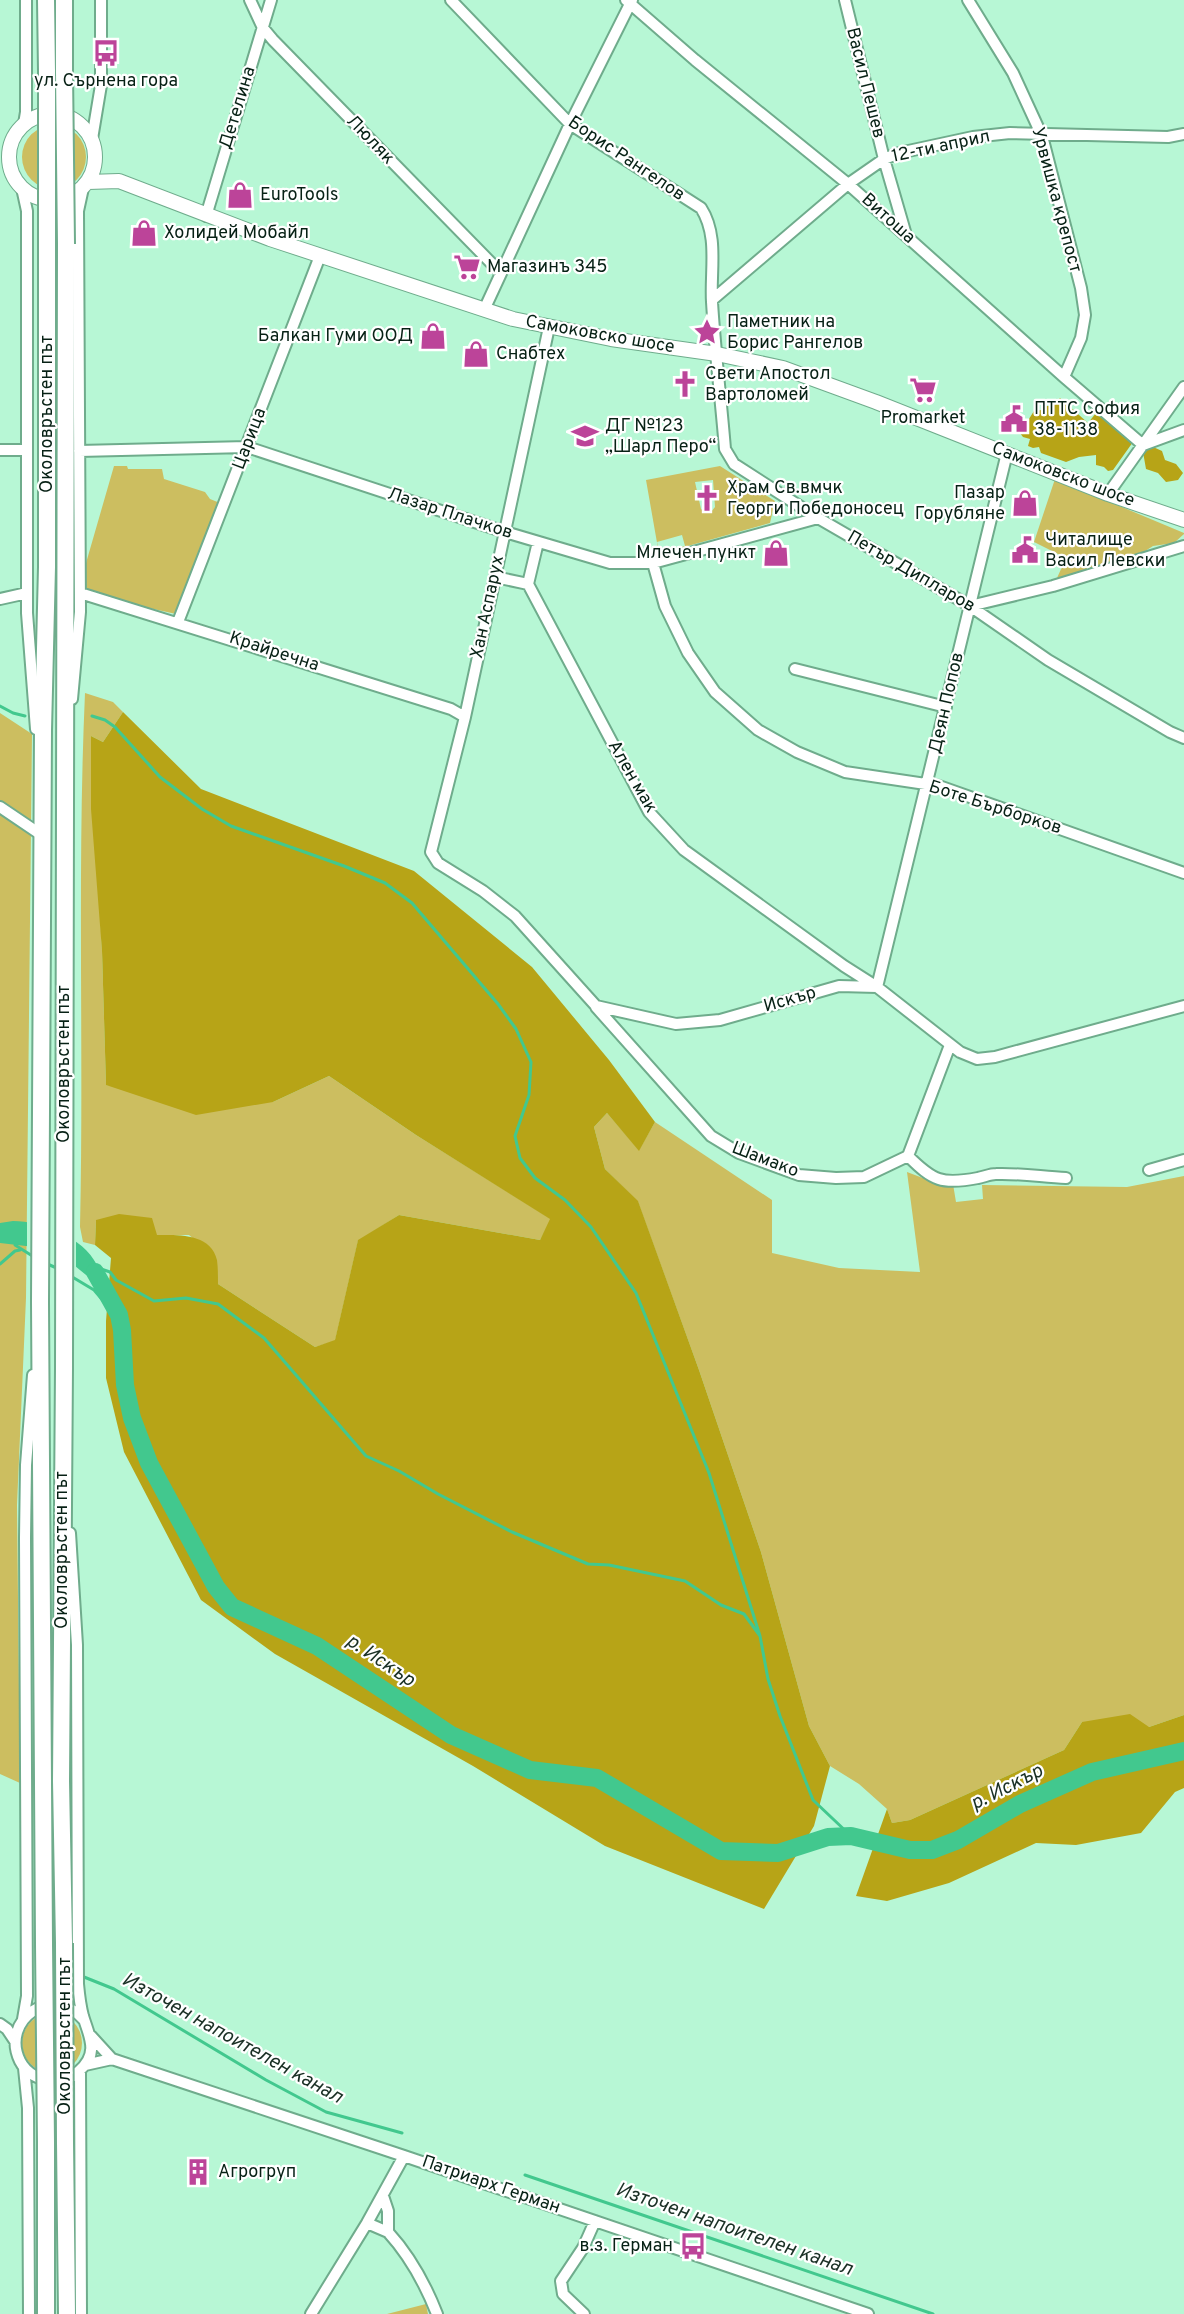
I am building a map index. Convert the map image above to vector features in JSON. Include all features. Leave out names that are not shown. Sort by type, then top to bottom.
[{"type":"highway","name":"Околовръстен път","points":[[46,0],[47,567],[39,1302],[46,2314]]},
{"type":"highway","name":"Околовръстен път","points":[[64,0],[67,573],[64,786],[61,1781],[67,2314]]},
{"type":"main road","points":[[0,139],[8,138],[45,114],[64,115],[83,126],[92,139],[96,165],[85,185],[66,198],[48,200],[34,196],[22,188],[0,151]]},
{"type":"main road","points":[[9,164],[10,144],[19,129]]},
{"type":"main road","name":"Самоковско шосе","points":[[96,156],[119,181],[206,216],[320,256],[484,310],[549,327],[717,354],[783,368],[1108,494],[1184,520]]},
{"type":"main road","name":"Самоковско шосе","points":[[85,185],[119,181]]},
{"type":"street","points":[[19,129],[26,112],[26,0]]},
{"type":"street","points":[[92,139],[101,85],[101,0]]},
{"type":"street","name":"Люляк","points":[[250,0],[263,28],[500,272]]},
{"type":"street","name":"Детелина","points":[[206,216],[271,0]]},
{"type":"street","name":"Борис Рангелов","points":[[451,0],[570,124],[701,208],[712,239],[712,300],[717,354]]},
{"type":"street","name":"Васил Пешев","points":[[845,0],[884,159],[906,235]]},
{"type":"street","name":"Урвишка крепост","points":[[968,0],[1013,73],[1042,136],[1081,288],[1085,315],[1081,338],[1064,377]]},
{"type":"street","points":[[484,310],[629,1]]},
{"type":"street","name":"Витоша","points":[[629,1],[695,60],[848,184],[1143,445]]},
{"type":"street","name":"12-ти април","points":[[712,300],[848,184],[884,159],[899,153],[973,136],[1010,134],[1168,137],[1184,134]]},
{"type":"street","name":"Околовръстен път","points":[[64,786],[80,593],[78,211],[85,185]]},
{"type":"street","name":"Околовръстен път","points":[[22,188],[27,202],[27,593],[43,831]]},
{"type":"street","name":"Царица","points":[[178,622],[320,256]]},
{"type":"street","name":"Хан Аспарух","points":[[549,327],[465,717],[431,852],[438,863],[483,891],[515,916],[596,1006]]},
{"type":"street","name":"Петър Дипларов","points":[[717,354],[725,449],[734,464],[818,518],[970,606],[1048,660],[1184,738]]},
{"type":"street","points":[[1108,494],[1184,387]]},
{"type":"street","points":[[1143,445],[1184,430]]},
{"type":"street","name":"Лазар Плачков","points":[[79,451],[246,447],[505,532],[610,563],[653,563],[818,518]]},
{"type":"street","points":[[0,450],[27,450]]},
{"type":"street","name":"Деян Попов","points":[[877,987],[1007,453]]},
{"type":"street","points":[[495,577],[528,584],[538,542]]},
{"type":"street","points":[[970,606],[1053,586],[1184,546]]},
{"type":"street","name":"Боте Бърборков","points":[[653,563],[665,606],[688,653],[715,692],[758,730],[797,752],[845,772],[939,786],[1184,873]]},
{"type":"street","name":"Ален мак","points":[[528,584],[649,812],[684,850],[844,966],[877,987]]},
{"type":"street","points":[[0,598],[27,593]]},
{"type":"street","name":"Крайречна","points":[[80,593],[452,709],[465,717]]},
{"type":"street","points":[[795,669],[946,707]]},
{"type":"street","points":[[0,807],[43,831]]},
{"type":"street","name":"Искър","points":[[596,1006],[676,1024],[720,1020],[839,986],[877,987]]},
{"type":"street","points":[[877,987],[950,1045],[977,1059],[995,1057],[1184,1006]]},
{"type":"street","name":"Шамако","points":[[596,1006],[711,1136],[739,1153],[799,1175],[837,1178],[864,1177],[908,1156]]},
{"type":"street","points":[[950,1045],[908,1156],[924,1172],[933,1178],[942,1180],[980,1178],[993,1173],[1066,1178]]},
{"type":"street","points":[[1149,1170],[1184,1160]]},
{"type":"street","points":[[29,2314],[28,2108],[24,2068],[17,2055],[15,2041],[27,1996],[24,1630],[26,1465],[39,1302]]},
{"type":"street","points":[[24,2068],[41,2079],[54,2081],[65,2079],[82,2068],[112,2059],[91,2036],[84,2020],[78,1984],[77,1645],[69,1530],[64,1368]]},
{"type":"street","points":[[15,2041],[1,2024],[22,2020],[40,2006],[54,2004],[72,2009],[84,2020]]},
{"type":"street","points":[[81,2314],[82,2068],[91,2048],[91,2036]]},
{"type":"street","name":"Патриарх Герман","points":[[112,2059],[868,2314]]},
{"type":"street","points":[[311,2314],[368,2223],[404,2156]]},
{"type":"street","points":[[383,2196],[388,2211],[388,2232]]},
{"type":"street","points":[[584,2314],[563,2294],[561,2281],[583,2248],[595,2221]]},
{"type":"street","points":[[368,2223],[388,2232],[409,2261],[437,2314]]},
{"type":"shaded area","points":[[54,125],[66,127],[77,134],[84,145],[86,157],[84,169],[77,180],[66,187],[54,189],[42,187],[31,180],[24,169],[22,157],[24,145],[31,134],[42,127]]},
{"type":"shaded area","points":[[1060,398],[1088,423],[1096,413],[1133,442],[1113,470],[1108,471],[1096,465],[1096,455],[1079,457],[1066,462],[1041,453],[1039,447],[1028,446],[1030,439],[1023,437],[1020,433],[1034,411],[1041,410],[1044,406],[1053,406]]},
{"type":"shaded area","points":[[1151,446],[1162,451],[1165,460],[1176,464],[1183,473],[1178,480],[1166,482],[1158,473],[1146,469],[1143,452]]},
{"type":"shaded area","points":[[114,466],[127,466],[128,469],[162,469],[164,479],[205,492],[210,499],[220,503],[176,614],[86,594],[84,570]]},
{"type":"shaded area","points":[[720,466],[775,501],[770,523],[659,554],[646,480]],"holes":[[[713,480],[715,507],[711,512],[706,513],[701,509],[695,482]],[[682,535],[685,546],[660,553],[657,542]]]},
{"type":"shaded area","points":[[1055,479],[1184,534],[1174,543],[1153,546],[1139,555],[1057,578],[1066,558],[1034,542]]},
{"type":"shaded area","points":[[85,693],[113,702],[123,712],[103,742],[91,736],[106,1085],[273,1102],[329,1076],[416,1135],[551,1219],[540,1240],[399,1215],[358,1241],[335,1341],[315,1347],[218,1284],[216,1258],[189,1235],[156,1235],[96,1220],[95,1245],[83,1242],[80,1227],[81,893]]},
{"type":"shaded area","points":[[123,712],[201,789],[414,871],[532,967],[609,1060],[655,1122],[639,1151],[607,1113],[594,1127],[605,1169],[638,1201],[761,1552],[809,1726],[830,1766],[814,1826],[764,1909],[605,1846],[473,1766],[275,1654],[201,1600],[124,1452],[106,1378],[106,1321],[111,1258],[95,1245],[96,1220],[119,1214],[152,1218],[157,1235],[192,1237],[201,1240],[214,1251],[217,1260],[218,1284],[315,1347],[335,1340],[358,1240],[399,1215],[540,1240],[550,1219],[416,1135],[329,1076],[273,1102],[196,1115],[106,1085],[102,951],[91,809],[91,736],[103,742]]},
{"type":"shaded area","points":[[0,713],[32,734],[26,1298],[17,1505],[20,1783],[0,1774]]},
{"type":"shaded area","points":[[607,1113],[639,1150],[655,1122],[772,1200],[772,1253],[839,1268],[920,1272],[907,1172],[928,1180],[953,1184],[956,1202],[983,1199],[982,1185],[1127,1187],[1184,1176],[1184,1715],[1149,1727],[1082,1722],[1064,1750],[910,1820],[892,1823],[887,1809],[859,1784],[830,1766],[809,1726],[761,1552],[699,1370],[638,1202],[605,1169],[594,1127]]},
{"type":"shaded area","points":[[13,1221],[36,1224],[61,1232],[82,1246],[97,1265],[107,1292],[59,1253],[43,1248],[0,1243],[0,1223]]},
{"type":"shaded area","points":[[1130,1714],[1149,1727],[1184,1715],[1184,1788],[1175,1792],[1141,1833],[1076,1845],[1036,1843],[949,1883],[887,1901],[856,1896],[887,1809],[892,1823],[910,1820],[1064,1750],[1082,1722]]},
{"type":"shaded area","points":[[52,2013],[69,2018],[77,2026],[82,2043],[77,2060],[69,2068],[52,2073],[35,2068],[27,2060],[22,2043],[27,2026],[35,2018]]},
{"type":"shaded area","points":[[426,2304],[428,2314],[387,2314]]},
{"type":"pier","points":[[27,1218],[51,1222],[76,1238],[76,1270],[57,1256],[43,1251],[27,1250]]},
{"type":"waterway","points":[[0,706],[25,716]]},
{"type":"waterway","points":[[92,716],[105,720],[115,727],[160,777],[202,809],[231,826],[385,883],[412,903],[498,1004],[516,1029],[531,1062],[529,1095],[515,1136],[520,1158],[535,1178],[565,1200],[591,1227],[636,1293],[709,1473],[760,1636]]},
{"type":"waterway","points":[[15,1245],[34,1257]]},
{"type":"waterway","points":[[0,1264],[15,1251],[20,1250]]},
{"type":"waterway","points":[[45,1263],[59,1269]]},
{"type":"waterway","name":"р. Искър","points":[[95,1267],[110,1272],[116,1280],[154,1301],[186,1298],[218,1304],[264,1338],[366,1456],[399,1471],[512,1532],[588,1564],[609,1565],[685,1581],[721,1605],[744,1614],[760,1636],[768,1679],[813,1800],[851,1836]]},
{"type":"waterway","name":"р. Искър","points":[[95,1272],[119,1315],[125,1385],[132,1418],[149,1463],[216,1587],[232,1607],[317,1646],[451,1735],[530,1770],[597,1778],[721,1851],[778,1853],[828,1837],[851,1836],[910,1850],[932,1850],[958,1840],[1020,1804],[1092,1772],[1184,1751]]},
{"type":"waterway","points":[[69,1275],[94,1290],[111,1310],[119,1315]]},
{"type":"waterway","name":"Източен напоителен канал","points":[[84,1977],[114,1989],[266,2080],[326,2112],[402,2133]]},
{"type":"waterway","name":"Източен напоителен канал","points":[[525,2175],[933,2314]]},
{"type":"place","name":"ул. Сърнена гора","points":[[106,53]]},
{"type":"place","name":"EuroTools","points":[[240,195]]},
{"type":"place","name":"Холидей Мобайл","points":[[144,233]]},
{"type":"place","name":"Магазинъ 345","points":[[467,267]]},
{"type":"place","name":"Паметник на Борис Рангелов","points":[[707,332]]},
{"type":"place","name":"Балкан Гуми ООД","points":[[433,336]]},
{"type":"place","name":"Снабтех","points":[[476,354]]},
{"type":"place","name":"Свети Апостол Вартоломей","points":[[685,384]]},
{"type":"place","name":"Promarket","points":[[923,390]]},
{"type":"place","name":"ПТТС София 38-1138","points":[[1014,419]]},
{"type":"place","name":"ДГ №123 „Шарл Перо“","points":[[585,436]]},
{"type":"place","name":"Храм Св.вмчк Георги Победоносец","points":[[707,498]]},
{"type":"place","name":"Пазар Горубляне","points":[[1025,503]]},
{"type":"place","name":"Читалище Васил Левски","points":[[1025,550]]},
{"type":"place","name":"Млечен пункт","points":[[776,553]]},
{"type":"place","name":"Агрогруп","points":[[198,2172]]},
{"type":"place","name":"в.з. Герман","points":[[693,2246]]}]
